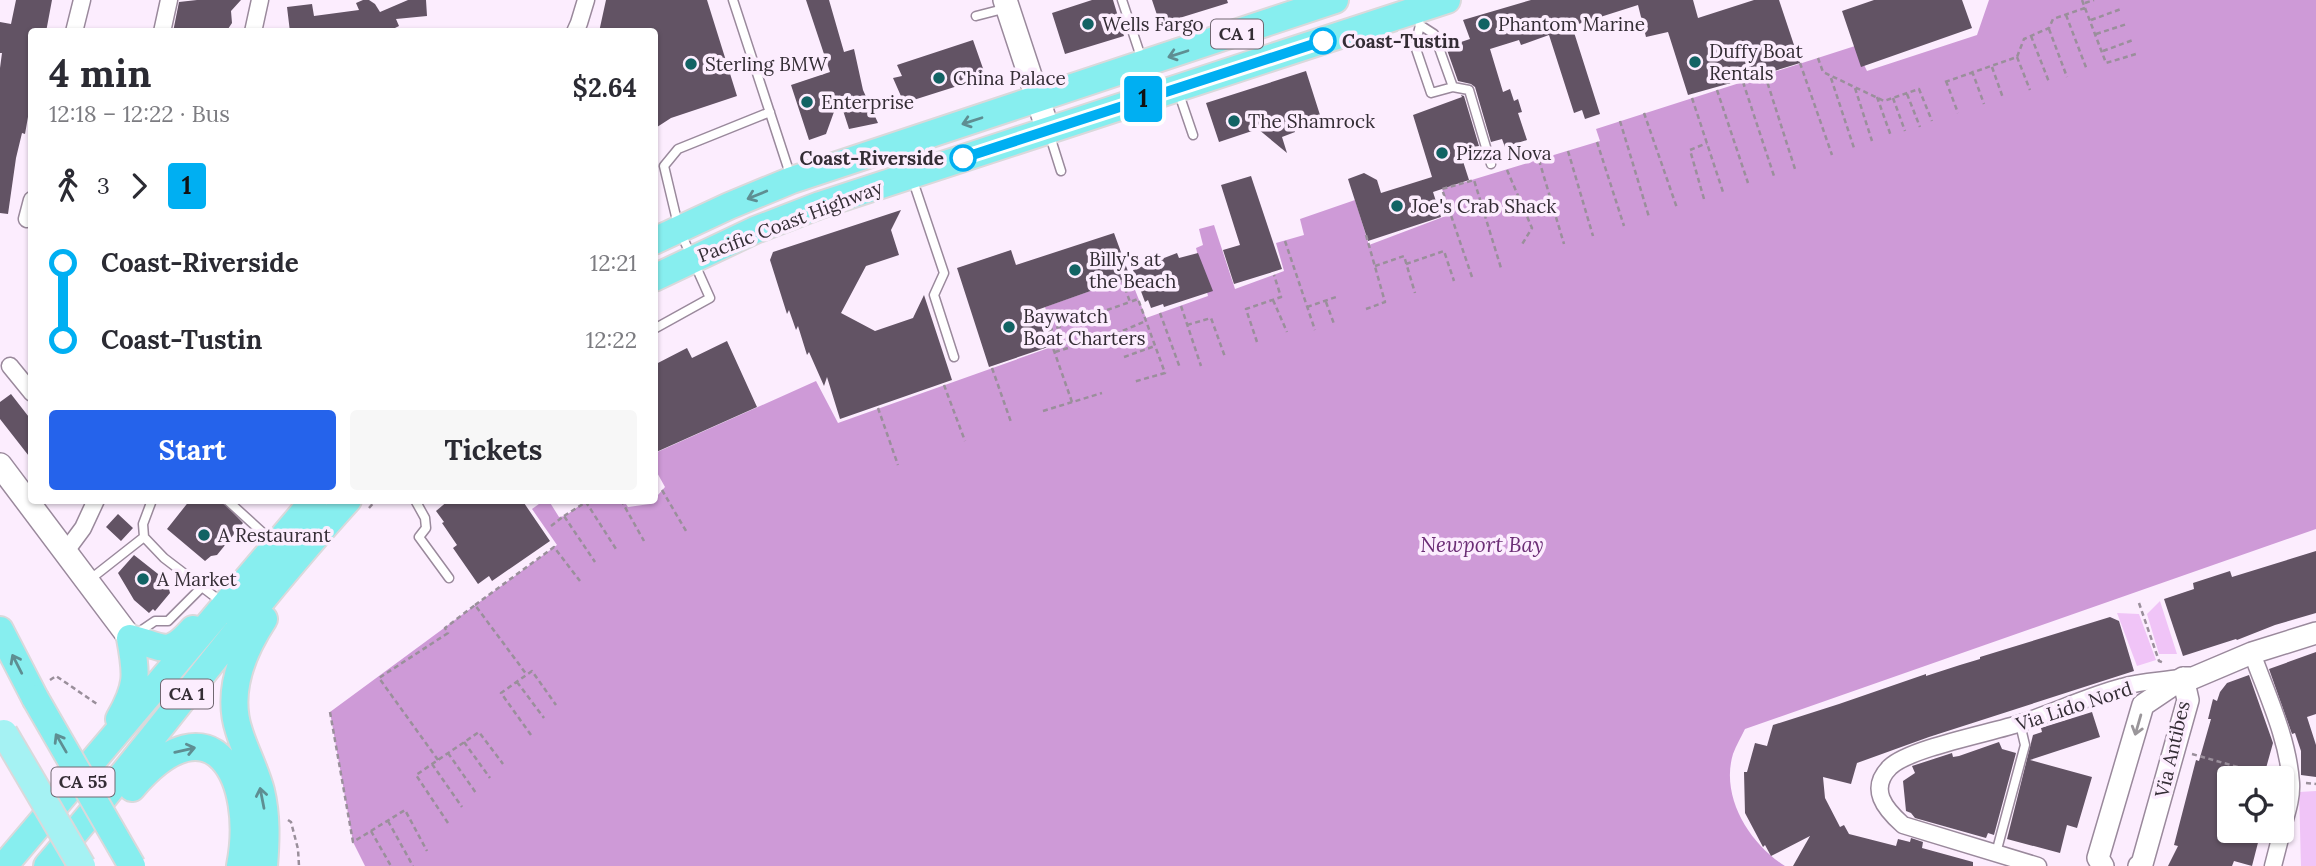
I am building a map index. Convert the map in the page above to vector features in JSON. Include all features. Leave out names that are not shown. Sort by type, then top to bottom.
[{"type":"highway","name":"Pacific Coast Highway","points":[[658,239],[792,180],[1335,0]]},
{"type":"highway","name":"Pacific Coast Highway","points":[[658,276],[755,230],[807,210],[1447,0]]},
{"type":"highway","name":"CA 1","points":[[5,864],[94,763],[220,592],[275,545],[321,511],[358,505]]},
{"type":"highway","name":"CA 1","points":[[47,866],[91,815],[283,574],[321,511]]},
{"type":"highway","points":[[264,866],[266,822],[261,789],[238,728],[235,711],[236,683],[249,643],[312,555],[321,511]]},
{"type":"highway","points":[[94,763],[129,701],[135,685],[130,638],[163,648],[178,645],[220,592]]},
{"type":"highway","name":"CA 55","points":[[0,630],[43,689],[132,866]]},
{"type":"highway","points":[[91,815],[116,807],[154,764],[173,752],[197,747],[214,751],[234,773],[238,787],[243,811],[244,845],[240,866]]},
{"type":"main road","points":[[1006,4],[1048,130]]},
{"type":"main road","points":[[0,465],[28,501]]},
{"type":"main road","points":[[30,504],[130,638]]},
{"type":"main road","name":"CA 55","points":[[2,730],[82,866]]},
{"type":"street","points":[[75,28],[82,0]]},
{"type":"street","points":[[163,28],[169,0]]},
{"type":"street","points":[[254,28],[260,0]]},
{"type":"street","points":[[577,28],[586,0]]},
{"type":"street","points":[[10,366],[28,388]]},
{"type":"street","points":[[66,551],[83,528],[94,504]]},
{"type":"street","name":"Via Lido Nord","points":[[1996,853],[1903,825],[1890,814],[1880,799],[1880,782],[1889,768],[1901,759],[1919,752],[2020,724],[2123,686],[2188,678],[2252,653],[2316,633]]},
{"type":"street","points":[[2252,653],[2284,742],[2288,766]]},
{"type":"street","name":"Via Antibes","points":[[2139,866],[2142,864],[2175,750],[2188,700],[2188,678]]},
{"type":"street","name":"Via Antibes","points":[[2103,866],[2098,858],[2143,705],[2188,678]]},
{"type":"street","points":[[2273,866],[2279,843]]},
{"type":"street","points":[[1996,853],[2038,866]]},
{"type":"lane","points":[[733,0],[792,180]]},
{"type":"lane","points":[[1122,0],[1143,65]]},
{"type":"lane","points":[[976,16],[1006,4]]},
{"type":"lane","points":[[1416,12],[1415,46],[1431,93],[1453,87],[1469,90],[1492,164]]},
{"type":"lane","points":[[1416,12],[1434,34],[1453,87]]},
{"type":"lane","points":[[1177,89],[1193,135]]},
{"type":"lane","points":[[658,327],[710,298],[679,229],[664,166],[678,149],[770,112]]},
{"type":"lane","points":[[1048,130],[1061,171]]},
{"type":"lane","points":[[911,175],[944,273],[934,295],[954,357]]},
{"type":"lane","points":[[150,504],[143,524],[144,537],[164,558],[220,592]]},
{"type":"lane","points":[[231,504],[275,545]]},
{"type":"lane","points":[[417,504],[425,518],[426,528],[419,537],[449,578]]},
{"type":"lane","points":[[88,582],[144,537]]},
{"type":"lane","points":[[1996,853],[2025,745],[2020,724]]},
{"type":"path","points":[[2082,0],[2106,63],[2136,54]]},
{"type":"path","points":[[2094,0],[2084,3],[2090,20],[2121,9]]},
{"type":"path","points":[[2067,77],[2049,29],[2053,19],[2085,8]]},
{"type":"path","points":[[2085,8],[2066,14],[2087,71]]},
{"type":"path","points":[[2095,34],[2127,24]]},
{"type":"path","points":[[2030,90],[2017,57],[2024,39],[2049,29]]},
{"type":"path","points":[[2049,29],[2031,35],[2049,82]]},
{"type":"path","points":[[2102,51],[2133,40]]},
{"type":"path","points":[[1958,113],[1945,82],[2017,57]]},
{"type":"path","points":[[1818,58],[1823,72],[1884,101],[1919,89],[1932,121]]},
{"type":"path","points":[[1800,64],[1832,155]]},
{"type":"path","points":[[1990,67],[2003,99]]},
{"type":"path","points":[[1972,71],[1984,104]]},
{"type":"path","points":[[1765,75],[1795,169]]},
{"type":"path","points":[[1830,75],[1854,148]]},
{"type":"path","points":[[1743,82],[1774,176]]},
{"type":"path","points":[[1855,87],[1872,141]]},
{"type":"path","points":[[1717,90],[1748,183]]},
{"type":"path","points":[[1907,93],[1920,127]]},
{"type":"path","points":[[1877,97],[1891,136]]},
{"type":"path","points":[[1692,98],[1723,192]]},
{"type":"path","points":[[1893,98],[1905,131]]},
{"type":"path","points":[[1644,113],[1676,208]]},
{"type":"path","points":[[1620,121],[1649,217]]},
{"type":"path","points":[[1597,142],[1624,226]]},
{"type":"path","points":[[1704,199],[1690,150],[1707,143]]},
{"type":"path","points":[[1569,151],[1593,236]]},
{"type":"path","points":[[1539,160],[1564,244]]},
{"type":"path","points":[[1507,170],[1532,228],[1521,246]]},
{"type":"path","points":[[1472,277],[1442,189],[1474,180],[1501,268]]},
{"type":"path","points":[[1366,235],[1385,302],[1366,309]]},
{"type":"path","points":[[1285,240],[1315,330]]},
{"type":"path","points":[[1406,264],[1444,251],[1454,281]]},
{"type":"path","points":[[1375,266],[1404,256],[1415,293]]},
{"type":"path","points":[[1257,342],[1246,309],[1281,297],[1274,275]]},
{"type":"path","points":[[1122,280],[1130,302]]},
{"type":"path","points":[[1307,307],[1336,297]]},
{"type":"path","points":[[1107,310],[1138,299],[1156,346],[1165,373],[1133,382]]},
{"type":"path","points":[[1273,300],[1287,332]]},
{"type":"path","points":[[1326,302],[1334,324]]},
{"type":"path","points":[[1181,306],[1200,366]]},
{"type":"path","points":[[1160,313],[1180,368]]},
{"type":"path","points":[[1187,325],[1211,318],[1225,356]]},
{"type":"path","points":[[1073,402],[1047,331],[1079,320]]},
{"type":"path","points":[[1115,334],[1146,321]]},
{"type":"path","points":[[1055,352],[1084,343]]},
{"type":"path","points":[[1125,357],[1156,346]]},
{"type":"path","points":[[992,368],[1011,422]]},
{"type":"path","points":[[944,385],[965,440]]},
{"type":"path","points":[[1042,411],[1102,393]]},
{"type":"path","points":[[878,408],[898,465]]},
{"type":"path","points":[[662,490],[686,530]]},
{"type":"path","points":[[551,526],[583,504]]},
{"type":"path","points":[[587,504],[616,549]]},
{"type":"path","points":[[623,504],[644,541]]},
{"type":"path","points":[[565,516],[595,562]]},
{"type":"path","points":[[438,760],[379,678],[448,633],[444,628],[555,547],[580,581]]},
{"type":"path","points":[[2139,603],[2159,661],[2188,678]]},
{"type":"path","points":[[475,605],[527,675]]},
{"type":"path","points":[[531,735],[501,693],[532,671],[556,705]]},
{"type":"path","points":[[43,689],[56,676],[97,704]]},
{"type":"path","points":[[517,682],[544,718]]},
{"type":"path","points":[[330,712],[353,842],[405,810],[427,851]]},
{"type":"path","points":[[448,823],[416,775],[480,732],[503,764]]},
{"type":"path","points":[[464,742],[489,778]]},
{"type":"path","points":[[2175,750],[2232,766]]},
{"type":"path","points":[[448,753],[476,793]]},
{"type":"path","points":[[432,764],[462,807]]},
{"type":"path","points":[[281,816],[291,822],[299,866]]},
{"type":"path","points":[[388,821],[413,866]]},
{"type":"path","points":[[370,831],[391,866]]},
{"type":"shaded area","points":[[2160,601],[2177,654],[2159,654],[2147,614]]},
{"type":"shaded area","points":[[2117,613],[2139,614],[2156,660],[2137,666]]},
{"type":"shaded area","points":[[2316,791],[2316,866],[2301,866],[2299,792]]},
{"type":"water","name":"Newport Bay","points":[[1989,0],[2316,0],[2316,529],[1745,729],[1733,754],[1730,770],[1735,803],[1741,818],[1760,845],[1785,866],[365,866],[353,842],[330,712],[557,545],[532,509],[539,504],[551,504],[559,517],[565,516],[582,504],[626,504],[628,507],[658,504],[658,495],[665,487],[658,474],[658,452],[816,381],[838,423],[1057,345],[1045,307],[1130,277],[1146,318],[1208,296],[1196,248],[1203,245],[1199,229],[1214,225],[1235,289],[1284,271],[1276,243],[1304,235],[1300,219],[1355,200],[1369,245],[1451,214],[1442,189],[1600,141],[1596,129],[1855,46],[1867,71],[1977,35]]},
{"type":"building","points":[[16,0],[52,0],[47,28],[28,28],[28,117],[16,158],[8,214],[0,213],[0,22],[11,24]]},
{"type":"building","points":[[241,0],[231,11],[232,23],[229,28],[174,28],[179,2]]},
{"type":"building","points":[[369,0],[380,12],[408,0],[426,0],[427,16],[396,19],[399,26],[395,28],[290,28],[287,7],[312,4],[314,16],[359,10],[356,3]]},
{"type":"building","name":"Sterling BMW","points":[[606,0],[707,0],[737,96],[671,118],[658,126],[658,28],[600,28]]},
{"type":"building","points":[[806,0],[829,0],[844,52],[854,49],[863,90],[878,123],[849,129],[839,98],[826,134],[809,140],[791,85],[830,72]]},
{"type":"building","name":"Wells Fargo","points":[[1092,0],[1113,0],[1124,36],[1065,54],[1052,13]]},
{"type":"building","points":[[1152,0],[1227,0],[1228,3],[1160,24]]},
{"type":"building","points":[[1531,0],[1693,0],[1698,18],[1754,0],[1779,0],[1800,63],[1688,95],[1668,32],[1646,37],[1638,5],[1572,26],[1600,114],[1585,119],[1582,110],[1574,113],[1549,35],[1521,45],[1519,40],[1490,49],[1503,92],[1510,89],[1514,101],[1518,99],[1522,112],[1518,113],[1527,140],[1505,147],[1502,139],[1491,142],[1475,87],[1458,81],[1446,47],[1470,39],[1463,20]]},
{"type":"building","points":[[1874,0],[1962,0],[1972,28],[1861,67],[1842,11]]},
{"type":"building","points":[[973,40],[986,77],[904,103],[893,78],[902,76],[897,65]]},
{"type":"building","points":[[1306,71],[1320,115],[1292,124],[1295,132],[1282,137],[1287,153],[1258,129],[1219,142],[1206,103]]},
{"type":"building","points":[[1461,95],[1464,96],[1479,146],[1460,152],[1469,180],[1433,192],[1441,217],[1368,241],[1348,179],[1364,173],[1377,180],[1381,193],[1432,177],[1413,115],[1462,97]]},
{"type":"building","points":[[1251,176],[1282,269],[1234,284],[1223,250],[1240,245],[1221,185]]},
{"type":"building","points":[[901,210],[891,230],[899,255],[866,266],[841,313],[875,331],[913,318],[924,295],[952,380],[840,419],[827,377],[824,386],[809,352],[807,355],[798,326],[796,330],[789,310],[787,314],[770,260],[773,252]]},
{"type":"building","points":[[1114,233],[1130,277],[1037,310],[1048,347],[989,367],[957,268],[1011,250],[1016,265]]},
{"type":"building","points":[[1177,253],[1179,258],[1198,253],[1213,291],[1164,307],[1163,304],[1151,308],[1148,300],[1145,302],[1133,270]]},
{"type":"building","points":[[727,341],[757,407],[658,451],[658,363],[687,348],[692,358]]},
{"type":"building","points":[[11,394],[28,416],[28,455],[0,419],[0,402]]},
{"type":"building","name":"A Restaurant","points":[[187,504],[225,504],[243,523],[217,555],[205,561],[167,529]]},
{"type":"building","points":[[444,504],[525,504],[550,541],[492,581],[489,576],[478,584],[453,548],[457,545],[436,511]]},
{"type":"building","points":[[118,514],[133,528],[121,541],[106,527]]},
{"type":"building","points":[[2316,551],[2316,613],[2183,656],[2164,599],[2194,589],[2193,583],[2230,571],[2232,577]]},
{"type":"building","name":"A Market","points":[[134,555],[172,585],[170,593],[155,611],[153,609],[149,613],[134,600],[118,573]]},
{"type":"building","points":[[2110,617],[2119,621],[2134,671],[1857,763],[1851,784],[1823,777],[1825,798],[1840,827],[1844,825],[1849,834],[1896,846],[1898,839],[1910,842],[1911,838],[1923,842],[1922,848],[1973,862],[1973,866],[1793,866],[1810,836],[1771,856],[1765,845],[1763,847],[1745,813],[1744,772],[1747,772],[1755,743],[1767,746],[1773,725]]},
{"type":"building","points":[[2316,652],[2316,714],[2307,717],[2316,745],[2316,777],[2301,775],[2301,751],[2295,733],[2292,734],[2269,669]]},
{"type":"building","points":[[2249,675],[2273,743],[2267,766],[2217,766],[2217,843],[2258,843],[2252,866],[2234,861],[2232,866],[2168,866],[2178,846],[2174,845],[2196,760],[2199,761],[2211,719],[2208,719],[2213,699],[2217,701],[2227,683]]},
{"type":"building","points":[[2092,712],[2100,737],[2030,760],[2092,777],[2077,828],[2067,825],[2060,853],[2007,839],[2033,735],[2042,732],[2041,728]]},
{"type":"building","points":[[1999,742],[2002,749],[2016,753],[1994,835],[1988,833],[1986,838],[1915,818],[1906,811],[1903,781],[1915,773],[1912,766],[1952,753],[1953,757],[1959,756]]},
{"type":"bus line","name":"1","points":[[963,158],[1323,41]]},
{"type":"place","name":"Wells Fargo","points":[[1088,24]]},
{"type":"place","name":"Phantom Marine","points":[[1484,24]]},
{"type":"place","name":"Coast-Tustin","points":[[1323,41]]},
{"type":"place","name":"Duffy Boat Rentals","points":[[1695,62]]},
{"type":"place","name":"Sterling BMW","points":[[691,64]]},
{"type":"place","name":"China Palace","points":[[939,78]]},
{"type":"place","name":"Enterprise","points":[[807,102]]},
{"type":"place","name":"The Shamrock","points":[[1234,121]]},
{"type":"place","name":"Pizza Nova","points":[[1442,153]]},
{"type":"place","name":"Coast-Riverside","points":[[963,158]]},
{"type":"place","name":"Joe's Crab Shack","points":[[1397,206]]},
{"type":"place","name":"Billy's at the Beach","points":[[1075,270]]},
{"type":"place","name":"Baywatch Boat Charters","points":[[1009,327]]},
{"type":"place","name":"A Restaurant","points":[[204,535]]},
{"type":"place","name":"A Market","points":[[143,579]]}]
